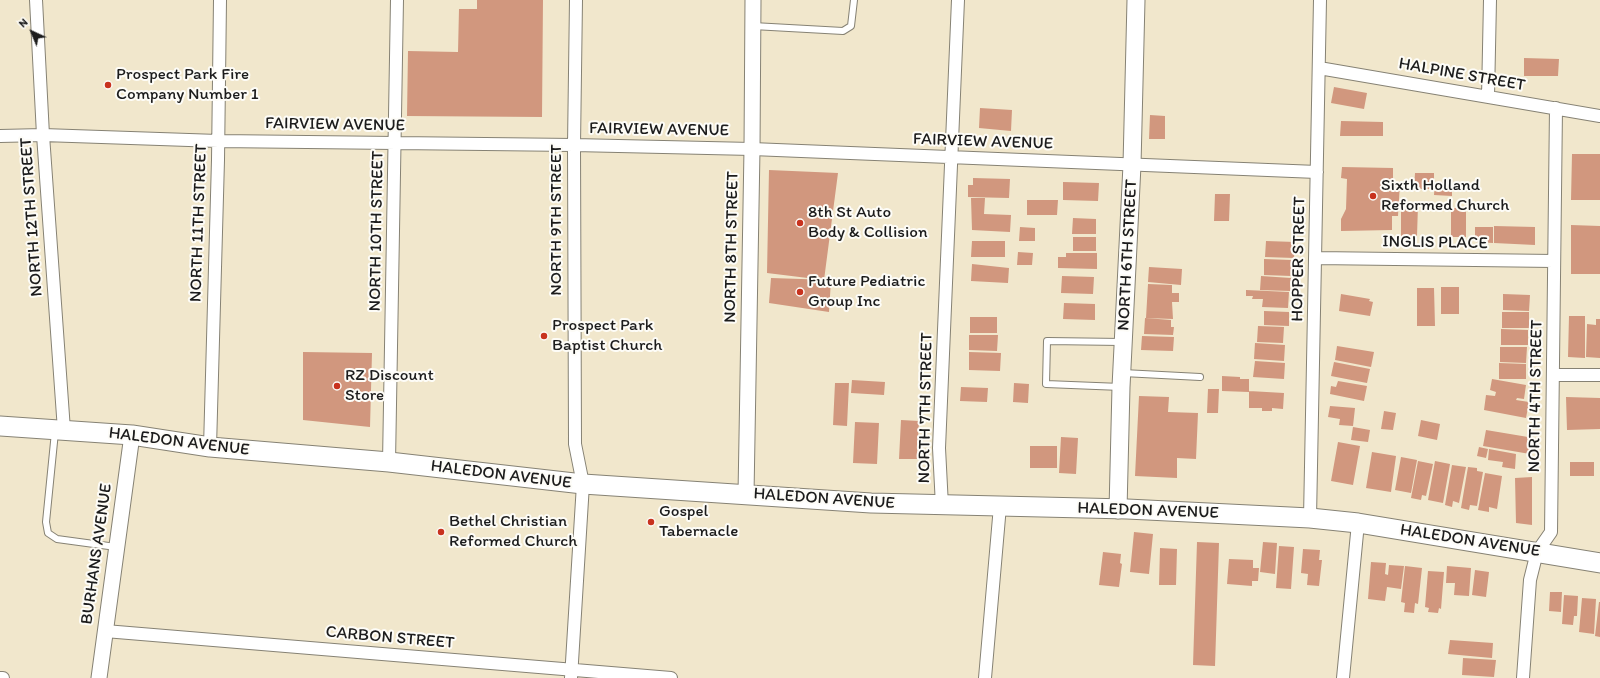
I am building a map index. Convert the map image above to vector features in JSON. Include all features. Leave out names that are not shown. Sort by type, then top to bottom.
[{"type":"main road","name":"NORTH 6TH STREET","points":[[1118,510],[1121,380],[1132,165],[1136,0]]},
{"type":"main road","name":"HALEDON AVENUE","points":[[0,426],[132,435],[210,447],[389,462],[583,484],[942,506],[1000,506],[1310,518],[1358,523],[1600,563]]},
{"type":"street","name":"NORTH 12TH STREET","points":[[36,0],[60,430]]},
{"type":"street","name":"NORTH 11TH STREET","points":[[210,447],[220,0]]},
{"type":"street","name":"NORTH 10TH STREET","points":[[389,462],[397,0]]},
{"type":"street","name":"NORTH 9TH STREET","points":[[571,674],[583,484],[575,444],[574,145],[576,0]]},
{"type":"street","name":"NORTH 8TH STREET","points":[[746,494],[753,0]]},
{"type":"street","name":"NORTH 7TH STREET","points":[[942,506],[939,448],[958,0]]},
{"type":"street","name":"HOPPER STREET","points":[[1310,518],[1320,0]]},
{"type":"street","points":[[1488,97],[1490,0]]},
{"type":"street","name":"HALPINE STREET","points":[[1319,68],[1600,116]]},
{"type":"street","name":"NORTH 4TH STREET","points":[[1523,678],[1530,580],[1537,552],[1551,532],[1556,108]]},
{"type":"street","name":"FAIRVIEW AVENUE","points":[[0,136],[43,135],[218,141],[574,145],[752,149],[1317,172]]},
{"type":"street","name":"INGLIS PLACE","points":[[1316,258],[1554,261]]},
{"type":"street","points":[[1553,375],[1600,376]]},
{"type":"street","name":"BURHANS AVENUE","points":[[99,678],[132,435]]},
{"type":"street","points":[[985,678],[1000,506]]},
{"type":"street","points":[[1343,678],[1358,523]]},
{"type":"street","name":"CARBON STREET","points":[[105,632],[571,674],[671,678]]},
{"type":"lane","points":[[753,26],[843,32],[851,26],[854,0]]},
{"type":"lane","points":[[1123,342],[1048,341],[1046,384],[1200,376]]},
{"type":"lane","points":[[60,430],[46,522],[48,533],[57,539],[117,548]]},
{"type":"building","points":[[477,0],[543,0],[542,117],[407,116],[408,51],[458,52],[459,9],[477,9]]},
{"type":"building","points":[[1524,58],[1559,59],[1558,76],[1524,76]]},
{"type":"building","points":[[1334,87],[1367,93],[1364,109],[1331,103]]},
{"type":"building","points":[[980,108],[1012,110],[1011,131],[979,128]]},
{"type":"building","points":[[1150,115],[1165,116],[1165,139],[1149,139]]},
{"type":"building","points":[[1341,121],[1383,122],[1383,136],[1340,136]]},
{"type":"building","points":[[1572,154],[1600,154],[1600,200],[1571,200]]},
{"type":"building","name":"Sixth Holland Reformed Church","points":[[1342,167],[1393,168],[1393,183],[1400,183],[1398,216],[1392,216],[1392,230],[1341,231],[1341,219],[1346,209],[1347,179],[1341,178]]},
{"type":"building","name":"8th St Auto Body & Collision","points":[[769,170],[838,173],[824,280],[767,273]]},
{"type":"building","points":[[1415,173],[1434,173],[1434,189],[1414,189]]},
{"type":"building","points":[[973,178],[1010,179],[1009,198],[968,197],[968,185],[973,185]]},
{"type":"building","points":[[1063,182],[1099,183],[1098,201],[1063,200]]},
{"type":"building","points":[[1435,182],[1452,182],[1452,196],[1434,195]]},
{"type":"building","points":[[1215,194],[1230,194],[1229,221],[1214,221]]},
{"type":"building","points":[[971,198],[985,198],[984,214],[1011,215],[1010,232],[972,230]]},
{"type":"building","points":[[1027,200],[1058,200],[1057,215],[1027,215]]},
{"type":"building","points":[[1401,204],[1418,205],[1417,236],[1410,236],[1410,241],[1401,241]]},
{"type":"building","points":[[1451,208],[1466,208],[1466,237],[1451,237]]},
{"type":"building","points":[[1073,218],[1096,219],[1096,234],[1072,234]]},
{"type":"building","points":[[1571,225],[1600,226],[1600,274],[1571,274]]},
{"type":"building","points":[[1494,226],[1535,227],[1535,245],[1494,243]]},
{"type":"building","points":[[1020,227],[1035,228],[1035,241],[1019,241]]},
{"type":"building","points":[[1475,227],[1493,227],[1493,243],[1475,242]]},
{"type":"building","points":[[1073,237],[1096,237],[1096,251],[1073,251]]},
{"type":"building","points":[[972,241],[1005,241],[1005,257],[971,257]]},
{"type":"building","points":[[1266,241],[1295,242],[1294,258],[1265,257]]},
{"type":"building","points":[[1018,252],[1033,253],[1032,265],[1017,265]]},
{"type":"building","points":[[1066,253],[1097,253],[1097,269],[1058,268],[1058,257],[1066,257]]},
{"type":"building","points":[[1264,259],[1291,260],[1291,276],[1264,275]]},
{"type":"building","points":[[972,264],[1009,268],[1008,283],[971,281]]},
{"type":"building","points":[[1149,267],[1182,269],[1181,285],[1148,282]]},
{"type":"building","points":[[1062,276],[1094,277],[1093,294],[1061,293]]},
{"type":"building","points":[[1261,276],[1291,278],[1290,291],[1260,290]]},
{"type":"building","name":"Future Pediatric Group Inc","points":[[771,278],[831,280],[829,312],[769,303]]},
{"type":"building","points":[[1148,284],[1172,285],[1172,293],[1179,293],[1179,302],[1172,302],[1173,319],[1146,318]]},
{"type":"building","points":[[1441,287],[1459,287],[1459,314],[1441,314]]},
{"type":"building","points":[[1417,288],[1434,288],[1435,326],[1417,326]]},
{"type":"building","points":[[1246,290],[1289,292],[1288,308],[1262,307],[1263,299],[1252,299],[1253,296],[1246,296]]},
{"type":"building","points":[[1341,294],[1370,299],[1369,301],[1373,302],[1370,316],[1339,311]]},
{"type":"building","points":[[1503,294],[1530,295],[1529,311],[1503,310]]},
{"type":"building","points":[[1064,303],[1095,304],[1095,320],[1063,319]]},
{"type":"building","points":[[1264,311],[1289,312],[1289,326],[1264,325]]},
{"type":"building","points":[[1502,312],[1529,312],[1529,328],[1502,328]]},
{"type":"building","points":[[1569,316],[1585,316],[1585,358],[1568,357]]},
{"type":"building","points":[[970,317],[997,317],[997,333],[970,333]]},
{"type":"building","points":[[1145,318],[1171,320],[1171,327],[1174,327],[1173,335],[1144,334]]},
{"type":"building","points":[[1596,319],[1600,319],[1600,358],[1586,357],[1587,324],[1596,325]]},
{"type":"building","points":[[1258,326],[1284,327],[1283,343],[1257,342]]},
{"type":"building","points":[[1501,329],[1528,330],[1528,345],[1501,345]]},
{"type":"building","points":[[969,335],[998,335],[997,351],[969,350]]},
{"type":"building","points":[[1142,336],[1174,337],[1173,351],[1141,350]]},
{"type":"building","points":[[1255,343],[1285,345],[1284,361],[1254,359]]},
{"type":"building","points":[[1337,346],[1374,352],[1371,367],[1335,360]]},
{"type":"building","points":[[1500,347],[1527,347],[1526,363],[1500,362]]},
{"type":"building","name":"RZ Discount Store","points":[[303,352],[372,353],[370,427],[303,420]]},
{"type":"building","points":[[969,352],[1001,353],[1000,371],[969,370]]},
{"type":"building","points":[[1255,361],[1285,363],[1284,379],[1253,377]]},
{"type":"building","points":[[1334,362],[1370,369],[1367,383],[1331,376]]},
{"type":"building","points":[[1499,363],[1526,364],[1526,379],[1499,379]]},
{"type":"building","points":[[1222,376],[1249,379],[1249,392],[1222,391]]},
{"type":"building","points":[[1492,379],[1526,385],[1524,399],[1517,398],[1516,400],[1529,402],[1526,418],[1484,410],[1486,395],[1495,396],[1496,392],[1490,390]]},
{"type":"building","points":[[852,380],[885,382],[884,395],[851,393]]},
{"type":"building","points":[[1338,381],[1367,386],[1364,401],[1330,394],[1331,386],[1336,387]]},
{"type":"building","points":[[835,383],[849,383],[847,426],[833,425]]},
{"type":"building","points":[[1014,383],[1029,384],[1028,403],[1013,402]]},
{"type":"building","points":[[961,387],[988,388],[987,402],[960,401]]},
{"type":"building","points":[[1208,389],[1219,389],[1218,413],[1207,413]]},
{"type":"building","points":[[1249,391],[1284,393],[1283,409],[1272,408],[1272,411],[1262,411],[1262,408],[1249,408]]},
{"type":"building","points":[[1139,396],[1169,397],[1168,412],[1198,413],[1196,459],[1177,458],[1177,478],[1135,476]]},
{"type":"building","points":[[1566,397],[1600,398],[1600,429],[1567,430]]},
{"type":"building","points":[[1330,406],[1355,408],[1353,426],[1339,425],[1340,419],[1328,417]]},
{"type":"building","points":[[1384,411],[1396,413],[1393,430],[1381,429]]},
{"type":"building","points":[[901,420],[919,421],[917,459],[899,459]]},
{"type":"building","points":[[1421,420],[1440,424],[1437,440],[1418,436]]},
{"type":"building","points":[[855,422],[879,423],[877,464],[853,463]]},
{"type":"building","points":[[1353,427],[1370,430],[1368,442],[1351,440]]},
{"type":"building","points":[[1486,430],[1528,437],[1527,444],[1532,445],[1530,454],[1483,446]]},
{"type":"building","points":[[1061,437],[1078,438],[1076,474],[1059,473]]},
{"type":"building","points":[[1338,442],[1360,446],[1353,485],[1331,481]]},
{"type":"building","points":[[1030,446],[1057,446],[1057,468],[1030,468]]},
{"type":"building","points":[[1479,447],[1488,449],[1486,458],[1477,456]]},
{"type":"building","points":[[1489,449],[1516,454],[1515,469],[1502,467],[1503,462],[1488,460]]},
{"type":"building","points":[[1372,452],[1396,456],[1391,492],[1366,488]]},
{"type":"building","points":[[1401,457],[1417,460],[1411,493],[1395,490]]},
{"type":"building","points":[[1418,461],[1433,464],[1426,496],[1422,495],[1421,500],[1411,498]]},
{"type":"building","points":[[1435,461],[1450,464],[1443,503],[1428,500]]},
{"type":"building","points":[[1570,462],[1594,462],[1594,476],[1570,476]]},
{"type":"building","points":[[1452,465],[1466,467],[1459,503],[1453,501],[1452,507],[1445,505]]},
{"type":"building","points":[[1468,467],[1477,468],[1477,471],[1483,472],[1477,506],[1470,505],[1469,510],[1461,508]]},
{"type":"building","points":[[1485,473],[1502,476],[1497,509],[1489,507],[1489,512],[1478,510]]},
{"type":"building","points":[[1532,477],[1532,525],[1516,523],[1515,478]]},
{"type":"building","points":[[1134,532],[1153,534],[1149,574],[1130,572]]},
{"type":"building","points":[[1197,542],[1219,543],[1215,666],[1193,665]]},
{"type":"building","points":[[1263,542],[1277,543],[1275,574],[1260,572]]},
{"type":"building","points":[[1279,546],[1294,547],[1291,589],[1276,588]]},
{"type":"building","points":[[1160,548],[1177,549],[1176,585],[1159,585]]},
{"type":"building","points":[[1303,549],[1320,550],[1319,560],[1322,560],[1319,586],[1307,585],[1308,574],[1301,573]]},
{"type":"building","points":[[1103,552],[1121,554],[1120,563],[1122,564],[1119,587],[1099,585]]},
{"type":"building","points":[[1229,559],[1253,560],[1253,568],[1259,568],[1258,581],[1252,581],[1252,586],[1227,584]]},
{"type":"building","points":[[1371,562],[1386,563],[1385,574],[1388,575],[1389,565],[1404,566],[1401,589],[1387,587],[1385,601],[1368,599]]},
{"type":"building","points":[[1405,566],[1422,568],[1418,604],[1415,603],[1414,613],[1404,612],[1405,603],[1401,602]]},
{"type":"building","points":[[1447,566],[1471,568],[1469,596],[1454,595],[1455,583],[1446,583]]},
{"type":"building","points":[[1475,570],[1489,572],[1486,597],[1472,595]]},
{"type":"building","points":[[1428,571],[1444,572],[1441,609],[1439,608],[1438,613],[1428,612],[1429,608],[1425,607]]},
{"type":"building","points":[[1550,592],[1562,592],[1561,612],[1549,611]]},
{"type":"building","points":[[1564,595],[1578,596],[1577,616],[1574,616],[1573,625],[1562,624]]},
{"type":"building","points":[[1582,598],[1596,599],[1594,634],[1579,632]]},
{"type":"building","points":[[1600,602],[1600,637],[1595,636]]},
{"type":"building","points":[[1450,640],[1493,643],[1492,658],[1448,654]]},
{"type":"building","points":[[1463,658],[1496,660],[1494,677],[1462,675]]},
{"type":"place","name":"Prospect Park Fire Company Number 1","points":[[108,85]]},
{"type":"place","name":"Sixth Holland Reformed Church","points":[[1373,196]]},
{"type":"place","name":"8th St Auto Body & Collision","points":[[800,223]]},
{"type":"place","name":"Future Pediatric Group Inc","points":[[800,292]]},
{"type":"place","name":"Prospect Park Baptist Church","points":[[544,336]]},
{"type":"place","name":"RZ Discount Store","points":[[337,386]]},
{"type":"place","name":"Gospel Tabernacle","points":[[651,522]]},
{"type":"place","name":"Bethel Christian Reformed Church","points":[[441,532]]}]
